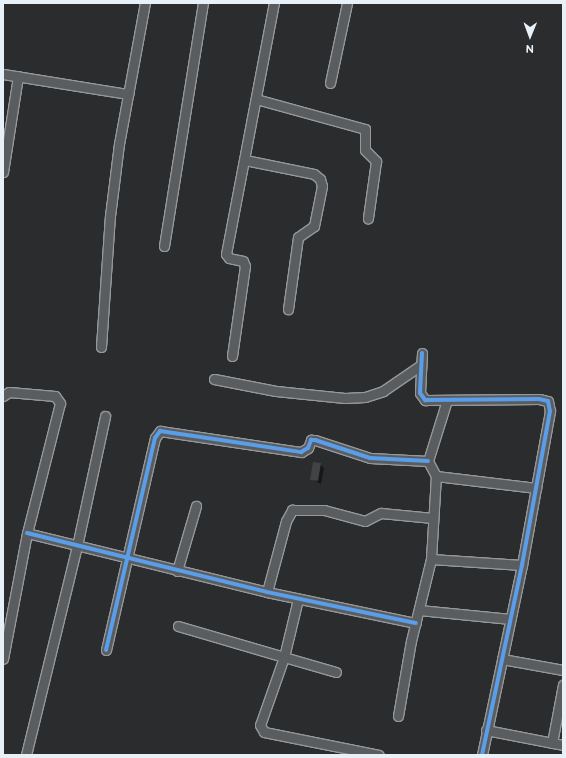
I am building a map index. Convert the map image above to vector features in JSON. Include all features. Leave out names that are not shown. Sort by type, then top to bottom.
[{"type":"street","points":[[101,347],[110,216],[128,94],[144,3]]},
{"type":"street","points":[[164,246],[203,3]]},
{"type":"street","points":[[232,356],[245,266],[242,261],[229,258],[226,254],[274,3]]},
{"type":"street","points":[[330,83],[347,3]]},
{"type":"street","points":[[3,74],[128,94]]},
{"type":"street","points":[[3,172],[18,76]]},
{"type":"street","points":[[256,99],[365,129],[365,150],[376,161],[368,218]]},
{"type":"street","points":[[245,160],[314,174],[320,179],[322,186],[314,226],[298,237],[288,309]]},
{"type":"street","points":[[422,353],[421,398],[447,400],[548,401],[550,411],[522,565],[486,730],[482,755]]},
{"type":"street","points":[[214,379],[276,391],[345,398],[365,397],[383,392],[421,365]]},
{"type":"street","points":[[3,396],[9,392],[59,398],[7,627],[3,659]]},
{"type":"street","points":[[398,716],[430,559],[436,476],[428,461],[447,400]]},
{"type":"street","points":[[26,755],[77,546],[105,416]]},
{"type":"street","points":[[106,650],[126,558],[155,438],[160,431],[300,452],[308,448],[311,440],[315,440],[370,458],[428,461]]},
{"type":"street","points":[[436,476],[536,488]]},
{"type":"street","points":[[177,571],[196,506]]},
{"type":"street","points":[[268,592],[286,521],[292,510],[324,510],[365,521],[381,513],[433,518]]},
{"type":"street","points":[[27,534],[298,599],[416,623]]},
{"type":"street","points":[[430,559],[522,565]]},
{"type":"street","points":[[298,599],[284,657],[261,729],[360,753],[379,755]]},
{"type":"street","points":[[419,610],[511,620]]},
{"type":"street","points":[[178,626],[336,672]]},
{"type":"street","points":[[502,659],[563,670]]},
{"type":"street","points":[[552,743],[563,685]]},
{"type":"street","points":[[486,730],[563,745]]},
{"type":"building","points":[[313,462],[321,463],[318,481],[310,480]]},
{"type":"cycle path","points":[[422,353],[420,393],[425,400],[539,399],[548,401],[550,411],[522,565],[482,755]]},
{"type":"cycle path","points":[[106,650],[155,438],[160,431],[301,452],[308,448],[311,440],[315,440],[370,458],[428,461]]},
{"type":"cycle path","points":[[27,533],[267,592],[416,623]]}]
